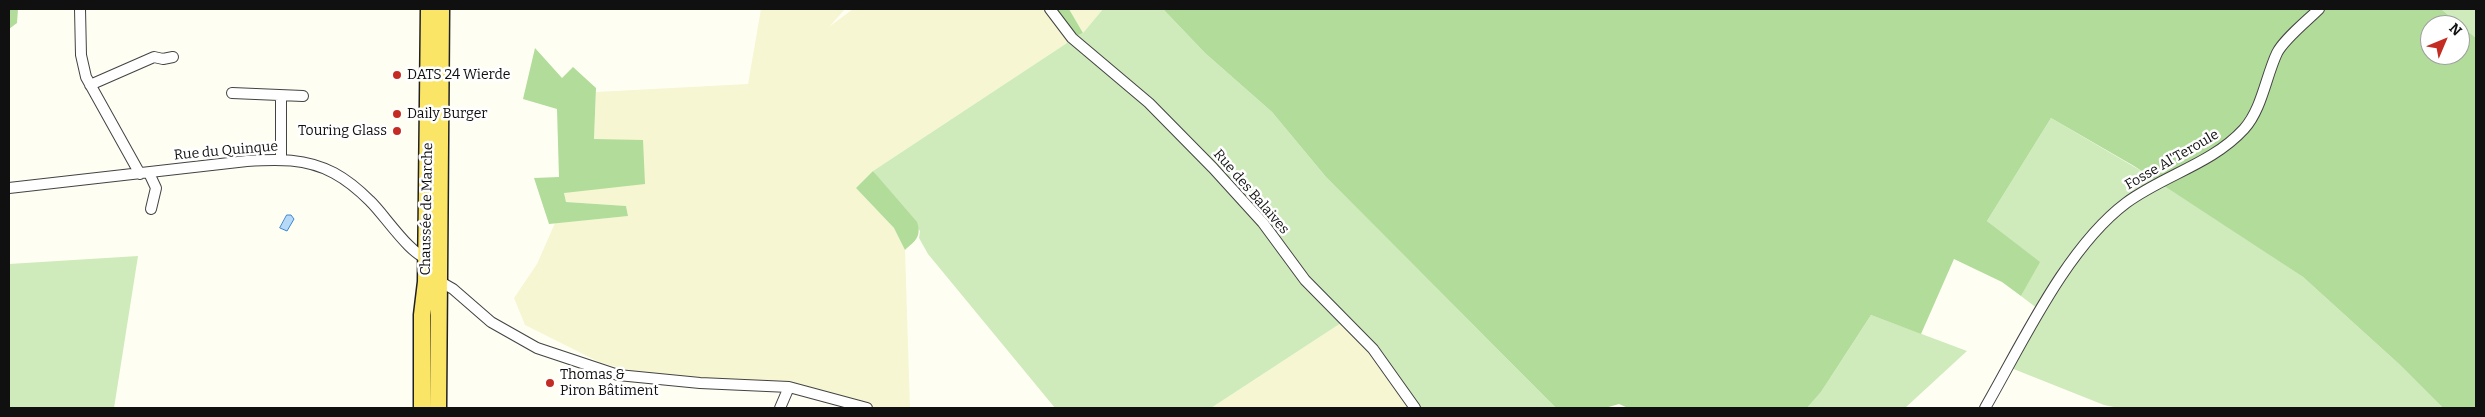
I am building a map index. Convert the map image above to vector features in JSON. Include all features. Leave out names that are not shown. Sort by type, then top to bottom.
[{"type":"main road","name":"Chaussée de Marche","points":[[430,9],[432,281],[438,408]]},
{"type":"main road","name":"Chaussée de Marche","points":[[432,259],[441,9]]},
{"type":"main road","name":"Chaussée de Marche","points":[[422,408],[422,316],[432,281]]},
{"type":"street","points":[[80,9],[81,55],[90,85],[144,173],[156,188],[151,209]]},
{"type":"street","name":"Rue des Balaives","points":[[1050,9],[1072,38],[1149,103],[1214,168],[1263,223],[1305,280],[1372,349],[1416,408]]},
{"type":"street","name":"Fosse Al'Teroule","points":[[1985,408],[2068,266],[2088,241],[2110,216],[2126,203],[2170,176],[2212,156],[2246,127],[2257,105],[2278,50],[2319,9]]},
{"type":"street","points":[[90,85],[154,57],[163,59],[172,57]]},
{"type":"street","points":[[232,94],[303,96]]},
{"type":"street","points":[[281,96],[281,158]]},
{"type":"street","name":"Rue du Quinque","points":[[9,188],[281,158],[306,162],[344,179],[371,201],[416,253],[432,259]]},
{"type":"street","points":[[432,281],[453,289],[491,322],[537,348],[618,375],[700,383],[789,387],[867,408]]},
{"type":"street","points":[[780,408],[789,387]]},
{"type":"green space","points":[[9,9],[18,9],[17,23],[9,29]]},
{"type":"green space","points":[[761,9],[845,9],[829,27],[853,9],[1050,9],[1070,41],[873,171],[856,188],[894,228],[905,250],[910,408],[867,408],[789,387],[666,380],[601,363],[525,325],[514,298],[537,264],[555,223],[628,216],[626,206],[566,202],[564,193],[594,139],[596,92],[748,84]]},
{"type":"green space","points":[[1050,9],[1069,9],[1083,33],[1072,38]]},
{"type":"green space","points":[[1069,9],[1103,9],[1083,33]]},
{"type":"green space","points":[[1103,9],[1163,9],[1205,53],[1272,112],[1326,177],[1556,408],[1419,408],[1223,175],[1072,38],[1083,33]]},
{"type":"green space","points":[[1163,9],[2441,9],[2448,15],[2420,15],[2420,65],[2470,65],[2470,33],[2476,38],[2476,408],[2443,408],[2399,364],[2303,277],[2134,166],[2051,118],[1987,221],[2040,262],[2021,296],[2002,282],[1954,259],[1921,334],[1871,315],[1821,392],[1807,408],[1628,408],[1619,404],[1605,408],[1556,408],[1326,177],[1272,112],[1205,53]]},
{"type":"green space","points":[[2441,9],[2476,9],[2476,38],[2470,33],[2470,15],[2448,15]]},
{"type":"green space","points":[[1070,41],[1146,104],[1211,170],[1341,323],[1211,408],[1055,408],[928,254],[919,238],[920,231],[873,171]]},
{"type":"green space","points":[[535,48],[562,78],[573,67],[596,88],[594,139],[643,140],[645,184],[564,193],[566,202],[626,206],[628,216],[549,224],[534,178],[559,177],[557,109],[523,99]]},
{"type":"green space","points":[[2051,118],[2155,179],[2114,207],[2038,309],[2021,296],[2039,262],[1987,221]]},
{"type":"green space","points":[[873,171],[917,222],[918,235],[915,241],[905,250],[894,228],[856,188]]},
{"type":"green space","points":[[2163,184],[2303,277],[2399,364],[2443,408],[2119,408],[2104,405],[2011,368],[2071,268],[2115,216]]},
{"type":"green space","points":[[138,256],[114,408],[9,408],[9,264]]},
{"type":"green space","points":[[1871,315],[1967,351],[1905,408],[1807,408],[1821,392]]},
{"type":"green space","points":[[1341,323],[1380,363],[1413,408],[1211,408]]},
{"type":"water","points":[[287,215],[291,215],[294,219],[287,231],[280,228]]},
{"type":"place","name":"DATS 24 Wierde","points":[[397,75]]},
{"type":"place","name":"Daily Burger","points":[[397,114]]},
{"type":"place","name":"Touring Glass","points":[[397,131]]},
{"type":"place","name":"Thomas & Piron Bâtiment","points":[[550,383]]}]
